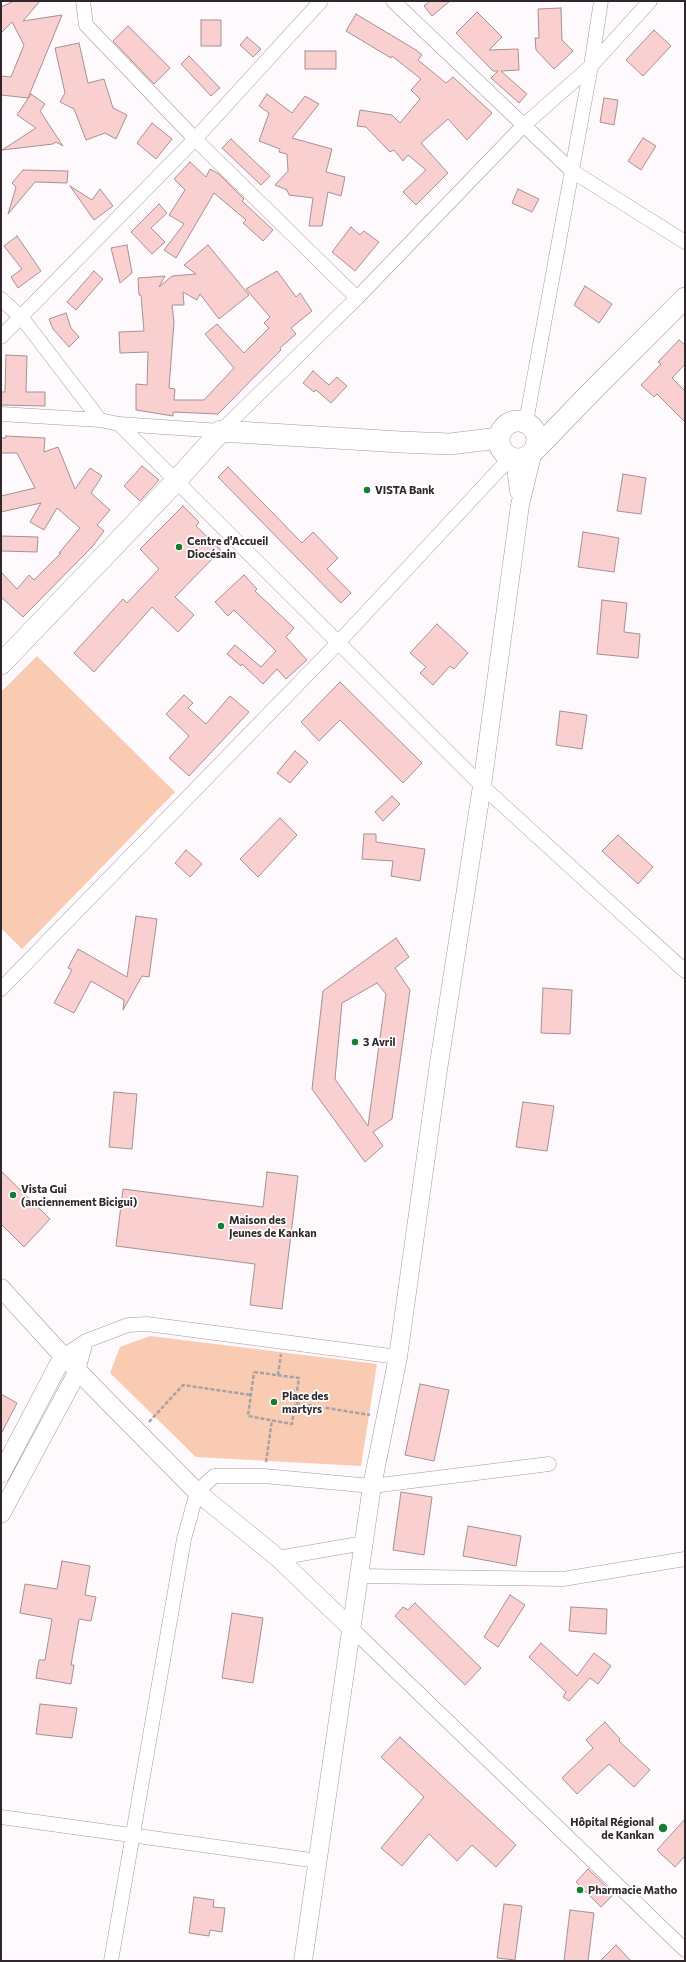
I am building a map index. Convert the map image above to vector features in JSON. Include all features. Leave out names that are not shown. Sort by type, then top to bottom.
[{"type":"highway","points":[[516,453],[571,412],[685,298]]},
{"type":"highway","points":[[516,453],[504,427],[508,424],[520,421],[529,424],[571,412]]},
{"type":"highway","points":[[1,664],[176,481],[221,431],[450,444],[516,453],[538,438],[529,424]]},
{"type":"main road","points":[[303,1961],[372,1486],[398,1357],[438,1070],[482,786],[520,506],[516,453]]},
{"type":"main road","points":[[1,1288],[63,1356],[196,1492],[278,1558],[351,1628]]},
{"type":"main road","points":[[1,1474],[63,1356]]},
{"type":"main road","points":[[1,1514],[78,1371]]},
{"type":"street","points":[[83,1],[86,25],[195,139],[357,298]]},
{"type":"street","points":[[1,337],[22,318],[195,139],[321,1]]},
{"type":"street","points":[[393,1],[572,171],[685,242]]},
{"type":"street","points":[[529,424],[601,1]]},
{"type":"street","points":[[1,414],[100,420],[119,424],[221,431],[357,298],[523,126],[591,66],[650,1]]},
{"type":"street","points":[[1,299],[22,318],[100,420]]},
{"type":"street","points":[[119,424],[337,644],[482,786],[685,971]]},
{"type":"street","points":[[1,989],[337,644],[516,453]]},
{"type":"street","points":[[63,1356],[86,1341],[128,1325],[140,1324],[398,1357]]},
{"type":"street","points":[[78,1371],[86,1341]]},
{"type":"street","points":[[111,1961],[131,1836],[184,1539],[196,1492],[214,1476],[264,1476],[372,1486],[549,1464]]},
{"type":"street","points":[[278,1558],[364,1543]]},
{"type":"street","points":[[359,1576],[563,1579],[685,1560]]},
{"type":"street","points":[[351,1628],[685,1950]]},
{"type":"street","points":[[1,1817],[318,1861]]},
{"type":"path","points":[[278,1375],[282,1342]]},
{"type":"path","points":[[254,1372],[299,1378],[292,1424],[248,1416],[251,1395],[254,1372]]},
{"type":"path","points":[[139,1432],[183,1385],[251,1395]]},
{"type":"path","points":[[296,1403],[386,1418]]},
{"type":"path","points":[[264,1476],[272,1420]]},
{"type":"shaded area","points":[[37,656],[175,792],[22,949],[1,928],[1,692]]},
{"type":"shaded area","points":[[150,1336],[377,1364],[361,1466],[196,1457],[110,1373],[120,1347]]},
{"type":"building","points":[[14,1],[40,1],[23,21],[62,15],[28,98],[1,95],[1,76],[11,77],[24,45],[12,22],[1,33],[1,7]]},
{"type":"building","points":[[430,1],[450,1],[432,16],[424,6]]},
{"type":"building","points":[[561,8],[562,40],[573,51],[554,69],[536,50],[535,38],[539,38],[538,9]]},
{"type":"building","points":[[477,12],[502,37],[489,50],[518,49],[519,70],[501,71],[527,94],[519,103],[491,78],[498,71],[493,71],[456,33]]},
{"type":"building","points":[[356,14],[416,50],[422,55],[418,60],[446,83],[453,77],[492,113],[467,140],[448,119],[421,143],[448,173],[416,205],[403,192],[426,170],[408,155],[403,161],[394,150],[390,152],[366,127],[357,126],[360,110],[392,115],[400,123],[420,99],[411,90],[421,79],[392,56],[391,58],[346,31]]},
{"type":"building","points":[[201,20],[221,20],[221,46],[201,46]]},
{"type":"building","points":[[128,26],[170,68],[154,84],[113,41]]},
{"type":"building","points":[[654,30],[671,46],[643,76],[626,60]]},
{"type":"building","points":[[247,37],[261,49],[253,57],[240,45]]},
{"type":"building","points":[[79,43],[88,83],[104,79],[113,108],[127,115],[116,139],[105,133],[86,140],[74,109],[60,102],[65,93],[55,48]]},
{"type":"building","points":[[305,51],[336,51],[336,69],[305,69]]},
{"type":"building","points":[[189,56],[220,88],[211,96],[181,64]]},
{"type":"building","points":[[31,94],[45,104],[40,111],[63,146],[56,142],[53,144],[2,150],[36,128],[17,115]]},
{"type":"building","points":[[267,94],[292,113],[305,96],[319,104],[292,138],[332,149],[326,172],[345,177],[341,196],[328,192],[322,226],[309,226],[313,198],[289,195],[287,190],[275,185],[288,171],[287,154],[279,152],[280,149],[259,141],[269,113],[259,106]]},
{"type":"building","points":[[604,98],[618,100],[614,125],[600,122]]},
{"type":"building","points":[[152,123],[172,139],[156,159],[137,143]]},
{"type":"building","points":[[643,138],[656,146],[641,170],[628,161]]},
{"type":"building","points":[[231,139],[270,176],[261,185],[222,148]]},
{"type":"building","points":[[190,162],[206,177],[210,169],[219,174],[244,199],[242,201],[273,230],[263,241],[243,223],[246,220],[214,193],[176,258],[164,250],[184,224],[169,215],[185,190],[174,179]]},
{"type":"building","points":[[23,170],[68,171],[67,183],[35,182],[8,214],[16,187],[12,183]]},
{"type":"building","points":[[70,186],[92,200],[100,189],[113,206],[94,220]]},
{"type":"building","points":[[518,189],[539,199],[532,212],[512,203]]},
{"type":"building","points":[[159,204],[167,213],[151,228],[165,242],[152,254],[131,232]]},
{"type":"building","points":[[351,227],[360,235],[364,231],[379,242],[355,271],[332,252]]},
{"type":"building","points":[[17,236],[41,271],[18,288],[11,277],[22,269],[4,246]]},
{"type":"building","points":[[127,245],[132,273],[120,283],[111,248]]},
{"type":"building","points":[[208,245],[249,295],[219,319],[200,294],[197,300],[183,292],[184,305],[172,305],[174,322],[169,388],[175,389],[174,400],[204,400],[234,368],[205,334],[217,324],[244,353],[269,328],[264,323],[270,317],[246,289],[277,271],[296,297],[300,293],[312,311],[291,328],[296,334],[280,348],[281,350],[218,414],[173,412],[173,416],[136,410],[136,384],[147,385],[148,352],[120,353],[119,332],[144,331],[138,278],[165,276],[159,287],[172,276],[196,274],[184,265]]},
{"type":"building","points":[[94,271],[103,279],[76,310],[67,302]]},
{"type":"building","points":[[585,286],[612,304],[599,323],[574,305]]},
{"type":"building","points":[[66,313],[71,328],[79,337],[69,347],[53,329],[49,319]]},
{"type":"building","points":[[679,340],[685,345],[685,364],[672,378],[685,391],[685,422],[657,394],[654,397],[641,385],[661,364],[658,362]]},
{"type":"building","points":[[6,355],[27,356],[26,392],[45,392],[45,406],[1,405],[1,392],[5,392]]},
{"type":"building","points":[[313,371],[329,385],[337,377],[347,386],[331,403],[316,390],[314,392],[303,383]]},
{"type":"building","points":[[6,436],[45,438],[44,452],[58,447],[75,489],[90,468],[102,476],[91,493],[110,510],[97,525],[104,531],[92,547],[23,617],[1,597],[1,572],[17,589],[29,575],[34,580],[61,553],[59,553],[80,528],[57,508],[44,530],[30,522],[41,503],[1,512],[1,496],[35,488],[17,453],[1,453],[1,438],[6,438]]},
{"type":"building","points":[[142,466],[159,480],[140,501],[124,486]]},
{"type":"building","points":[[228,467],[302,543],[313,532],[338,558],[327,569],[351,593],[341,603],[218,477]]},
{"type":"building","points":[[623,474],[646,478],[641,514],[617,511]]},
{"type":"building","points":[[183,506],[199,522],[196,526],[221,550],[175,597],[194,615],[178,632],[152,607],[94,672],[74,653],[123,599],[127,603],[159,569],[140,549]]},
{"type":"building","points":[[583,532],[619,538],[614,572],[578,567]]},
{"type":"building","points":[[1,536],[38,537],[37,552],[1,551]]},
{"type":"building","points":[[244,575],[257,589],[255,591],[294,628],[286,637],[307,660],[286,679],[277,669],[263,684],[242,664],[241,666],[227,654],[235,645],[261,667],[276,651],[234,610],[228,616],[215,602]]},
{"type":"building","points":[[602,600],[627,603],[624,632],[640,634],[638,658],[597,654]]},
{"type":"building","points":[[437,624],[468,653],[454,669],[450,666],[433,685],[420,673],[426,667],[410,653]]},
{"type":"building","points":[[340,682],[422,763],[403,783],[340,720],[319,741],[301,722]]},
{"type":"building","points":[[184,695],[193,703],[188,708],[206,724],[230,696],[249,712],[189,776],[169,758],[189,736],[166,714]]},
{"type":"building","points":[[560,711],[587,715],[582,749],[556,745]]},
{"type":"building","points":[[295,751],[308,762],[290,783],[277,773]]},
{"type":"building","points":[[392,796],[400,804],[383,821],[375,812]]},
{"type":"building","points":[[280,818],[297,835],[258,877],[240,859]]},
{"type":"building","points":[[364,834],[376,834],[376,842],[425,849],[420,881],[391,876],[393,861],[362,859]]},
{"type":"building","points":[[618,835],[653,867],[638,884],[602,851]]},
{"type":"building","points":[[186,850],[202,864],[190,877],[175,863]]},
{"type":"building","points":[[136,916],[157,919],[149,977],[142,976],[123,1010],[124,1000],[91,981],[74,1013],[54,1003],[72,970],[68,968],[78,949],[127,977]]},
{"type":"building","points":[[396,938],[409,957],[395,968],[410,990],[392,1119],[373,1132],[383,1146],[365,1162],[312,1089],[323,991]],"holes":[[[377,983],[386,994],[368,1126],[335,1079],[342,1003]]]},
{"type":"building","points":[[543,988],[572,990],[570,1034],[541,1033]]},
{"type":"building","points":[[114,1092],[137,1094],[132,1149],[109,1147]]},
{"type":"building","points":[[523,1102],[554,1106],[547,1151],[516,1147]]},
{"type":"building","name":"Vista Gui (anciennement Bicigui)","points":[[1,1171],[50,1219],[24,1247],[1,1224]]},
{"type":"building","points":[[267,1172],[298,1176],[282,1309],[250,1305],[255,1264],[116,1246],[123,1189],[263,1207]]},
{"type":"building","points":[[420,1384],[449,1390],[434,1461],[405,1455]]},
{"type":"building","points":[[1,1394],[17,1403],[1,1434]]},
{"type":"building","points":[[401,1492],[432,1497],[424,1555],[393,1550]]},
{"type":"building","points":[[468,1526],[521,1536],[516,1566],[463,1556]]},
{"type":"building","points":[[62,1561],[90,1566],[85,1595],[96,1597],[91,1621],[79,1619],[71,1665],[74,1665],[71,1684],[36,1678],[39,1660],[45,1660],[52,1619],[20,1613],[25,1584],[57,1589]]},
{"type":"building","points":[[510,1595],[525,1605],[498,1647],[484,1637]]},
{"type":"building","points":[[415,1603],[481,1668],[465,1685],[395,1616],[403,1607],[408,1610]]},
{"type":"building","points":[[571,1607],[607,1609],[606,1634],[569,1631]]},
{"type":"building","points":[[232,1613],[263,1618],[253,1683],[222,1678]]},
{"type":"building","points":[[541,1643],[577,1676],[594,1653],[611,1666],[598,1684],[590,1678],[569,1701],[563,1697],[566,1692],[529,1657]]},
{"type":"building","points":[[40,1704],[77,1708],[72,1738],[36,1734]]},
{"type":"building","points":[[605,1722],[620,1739],[619,1741],[650,1770],[634,1787],[609,1764],[577,1794],[562,1778],[593,1748],[586,1740]]},
{"type":"building","points":[[400,1737],[516,1845],[496,1867],[472,1845],[457,1861],[429,1834],[402,1866],[381,1848],[424,1797],[381,1757]]},
{"type":"building","points":[[685,1819],[685,1856],[675,1867],[657,1850]]},
{"type":"building","points":[[588,1869],[614,1894],[601,1907],[576,1882]]},
{"type":"building","points":[[194,1897],[214,1900],[213,1907],[225,1908],[222,1932],[210,1930],[209,1936],[189,1933]]},
{"type":"building","points":[[504,1904],[522,1906],[515,1960],[497,1958]]},
{"type":"building","points":[[570,1910],[594,1913],[588,1961],[564,1961]]},
{"type":"building","points":[[616,1945],[631,1961],[600,1961]]},
{"type":"place","name":"VISTA Bank","points":[[367,490]]},
{"type":"place","name":"Centre d'Accueil Diocésain","points":[[179,547]]},
{"type":"place","name":"3 Avril","points":[[355,1042]]},
{"type":"place","name":"Vista Gui (anciennement Bicigui)","points":[[13,1195]]},
{"type":"place","name":"Maison des Jeunes de Kankan","points":[[221,1226]]},
{"type":"place","name":"Place des martyrs","points":[[274,1402]]},
{"type":"place","name":"Hôpital Régional de Kankan","points":[[663,1828]]},
{"type":"place","name":"Pharmacie Matho","points":[[580,1890]]}]
